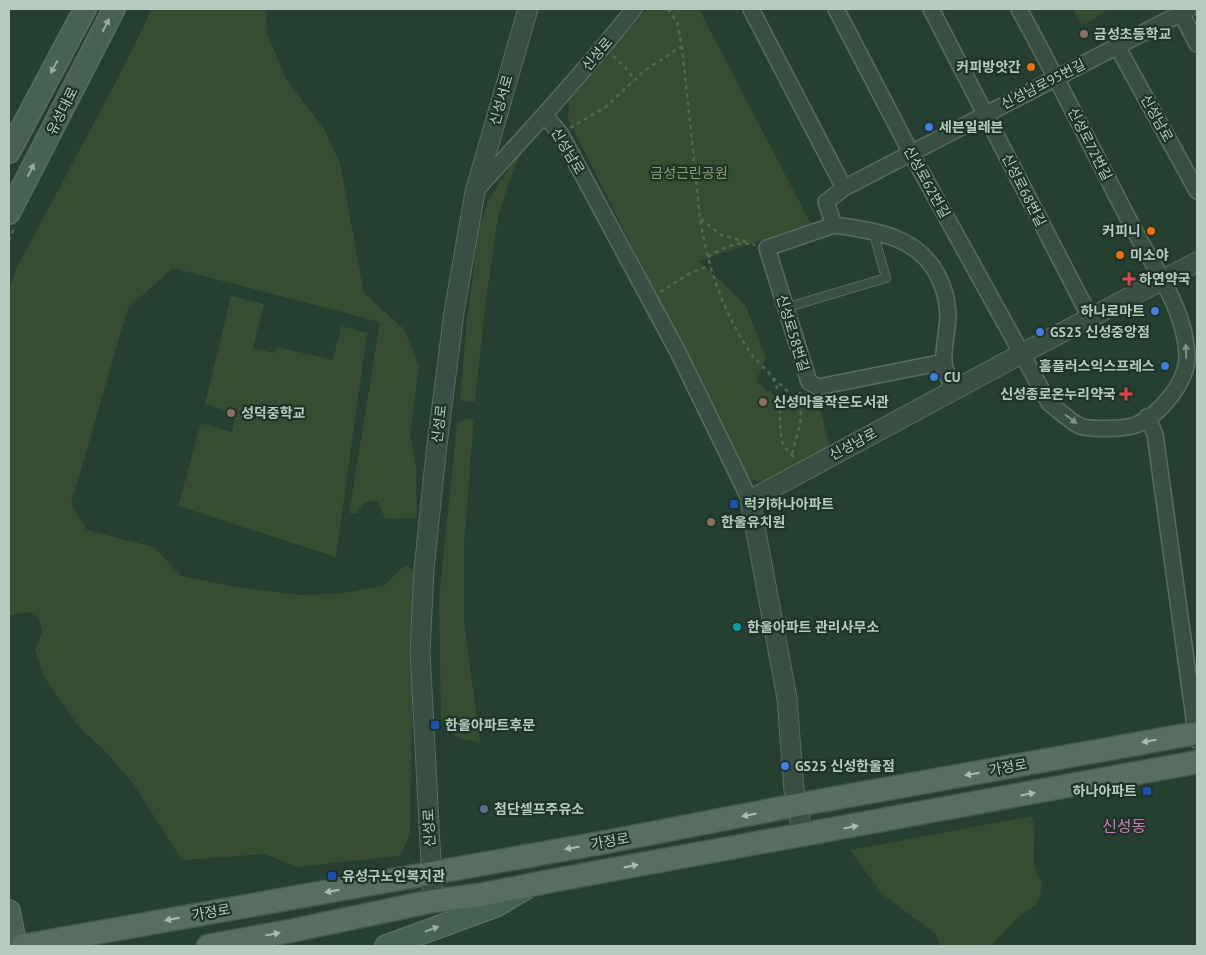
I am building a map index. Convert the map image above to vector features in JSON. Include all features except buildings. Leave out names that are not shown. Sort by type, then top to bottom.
[{"type":"main road","name":"유성대로","points":[[9,152],[86,9]]},
{"type":"main road","name":"유성대로","points":[[9,213],[114,9]]},
{"type":"main road","name":"가정로","points":[[22,946],[1197,735]]},
{"type":"main road","name":"가정로","points":[[208,946],[433,901],[480,895],[1197,762]]},
{"type":"main road","points":[[386,946],[496,906],[532,885]]},
{"type":"main road","points":[[9,912],[16,946]]},
{"type":"street","name":"신성서로","points":[[475,192],[528,9]]},
{"type":"street","name":"신성로","points":[[433,901],[420,652],[424,570],[436,453],[453,321],[475,192],[544,116],[634,9]]},
{"type":"street","points":[[751,9],[844,188],[826,202],[834,225]]},
{"type":"street","name":"신성로62번길","points":[[836,9],[911,153],[1021,354]]},
{"type":"street","name":"신성로68번길","points":[[931,9],[1090,317]]},
{"type":"street","name":"신성로72번길","points":[[1019,9],[1162,280]]},
{"type":"street","points":[[1185,11],[1197,44]]},
{"type":"street","name":"신성남로95번길","points":[[844,188],[1185,11]]},
{"type":"street","name":"신성남로","points":[[1117,46],[1197,190]]},
{"type":"street","name":"신성남로","points":[[544,116],[560,133],[650,299],[750,500],[952,390],[1162,280]]},
{"type":"street","points":[[767,248],[834,225],[873,231],[897,238],[921,252],[933,267],[946,290],[948,315],[944,362],[952,390]]},
{"type":"street","name":"신성로58번길","points":[[767,248],[809,382],[818,387],[944,362]]},
{"type":"street","points":[[1021,354],[1049,403],[1079,426],[1110,429],[1136,424],[1156,412],[1184,377],[1187,358],[1186,336],[1162,280],[1197,262]]},
{"type":"street","points":[[1147,417],[1155,434],[1197,735]]},
{"type":"street","points":[[750,500],[786,698],[794,791],[803,836]]},
{"type":"lane","points":[[785,308],[886,278],[873,231]]},
{"type":"path","points":[[668,9],[677,22],[682,46],[700,218],[710,266],[730,317],[748,350],[772,378],[794,397],[801,409],[800,424],[792,454]]},
{"type":"path","points":[[560,133],[606,107],[644,71],[682,46]]},
{"type":"path","points":[[603,47],[636,80]]},
{"type":"path","points":[[700,218],[720,234],[767,248]]},
{"type":"path","points":[[708,258],[721,249],[738,243],[751,243]]},
{"type":"path","points":[[650,299],[680,278],[710,266]]},
{"type":"path","points":[[772,378],[781,420],[782,443],[803,471]]},
{"type":"path","points":[[794,397],[813,384]]},
{"type":"green space","points":[[152,9],[266,9],[267,32],[286,79],[324,129],[340,163],[364,293],[404,329],[419,366],[410,434],[416,466],[417,518],[385,519],[378,501],[364,502],[357,513],[349,513],[380,322],[173,268],[128,308],[71,504],[87,530],[154,547],[181,576],[236,587],[301,595],[344,593],[385,585],[405,565],[417,572],[413,658],[410,835],[400,856],[296,867],[265,854],[182,860],[134,785],[105,751],[79,727],[44,677],[35,650],[42,632],[39,618],[28,612],[9,615],[9,290],[17,267],[119,76]]},
{"type":"green space","name":"금성근린공원","points":[[647,9],[699,9],[811,224],[699,261],[745,304],[766,358],[756,382],[779,399],[817,396],[830,448],[763,482],[749,479],[568,119],[569,101]]},
{"type":"green space","points":[[1073,9],[1109,9],[1082,26]]},
{"type":"green space","points":[[523,147],[498,217],[485,307],[475,401],[464,402],[460,399],[467,319],[479,228],[489,199]]},
{"type":"green space","points":[[231,296],[264,304],[253,348],[275,353],[277,347],[333,360],[341,326],[367,333],[336,557],[178,506],[201,423],[232,432],[236,414],[205,404]]},
{"type":"green space","points":[[474,418],[464,544],[464,621],[480,742],[466,740],[453,734],[441,718],[439,599],[457,424],[465,419]]},
{"type":"green space","points":[[1032,816],[1035,832],[1033,858],[1037,874],[1042,883],[1040,895],[1036,905],[1014,921],[989,946],[940,946],[936,934],[882,894],[850,850]]},
{"type":"place","name":"금성초등학교","points":[[1084,34]]},
{"type":"place","name":"커피방앗간","points":[[1031,67]]},
{"type":"place","name":"세븐일레븐","points":[[929,127]]},
{"type":"place","name":"커피니","points":[[1151,231]]},
{"type":"place","name":"미소야","points":[[1120,255]]},
{"type":"place","name":"하연약국","points":[[1129,279]]},
{"type":"place","name":"하나로마트","points":[[1155,311]]},
{"type":"place","name":"GS25 신성중앙점","points":[[1040,332]]},
{"type":"place","name":"홈플러스익스프레스","points":[[1165,366]]},
{"type":"place","name":"CU","points":[[934,377]]},
{"type":"place","name":"신성종로온누리약국","points":[[1126,394]]},
{"type":"place","name":"신성마을작은도서관","points":[[763,402]]},
{"type":"place","name":"성덕중학교","points":[[231,413]]},
{"type":"place","name":"럭키하나아파트","points":[[734,504]]},
{"type":"place","name":"한울유치원","points":[[711,522]]},
{"type":"place","name":"한울아파트 관리사무소","points":[[737,627]]},
{"type":"place","name":"한울아파트후문","points":[[435,725]]},
{"type":"place","name":"GS25 신성한울점","points":[[785,766]]},
{"type":"place","name":"하나아파트","points":[[1147,791]]},
{"type":"place","name":"첨단셀프주유소","points":[[484,809]]},
{"type":"place","name":"유성구노인복지관","points":[[332,876]]},
{"type":"district","name":"신성동","points":[[1124,826]]}]
